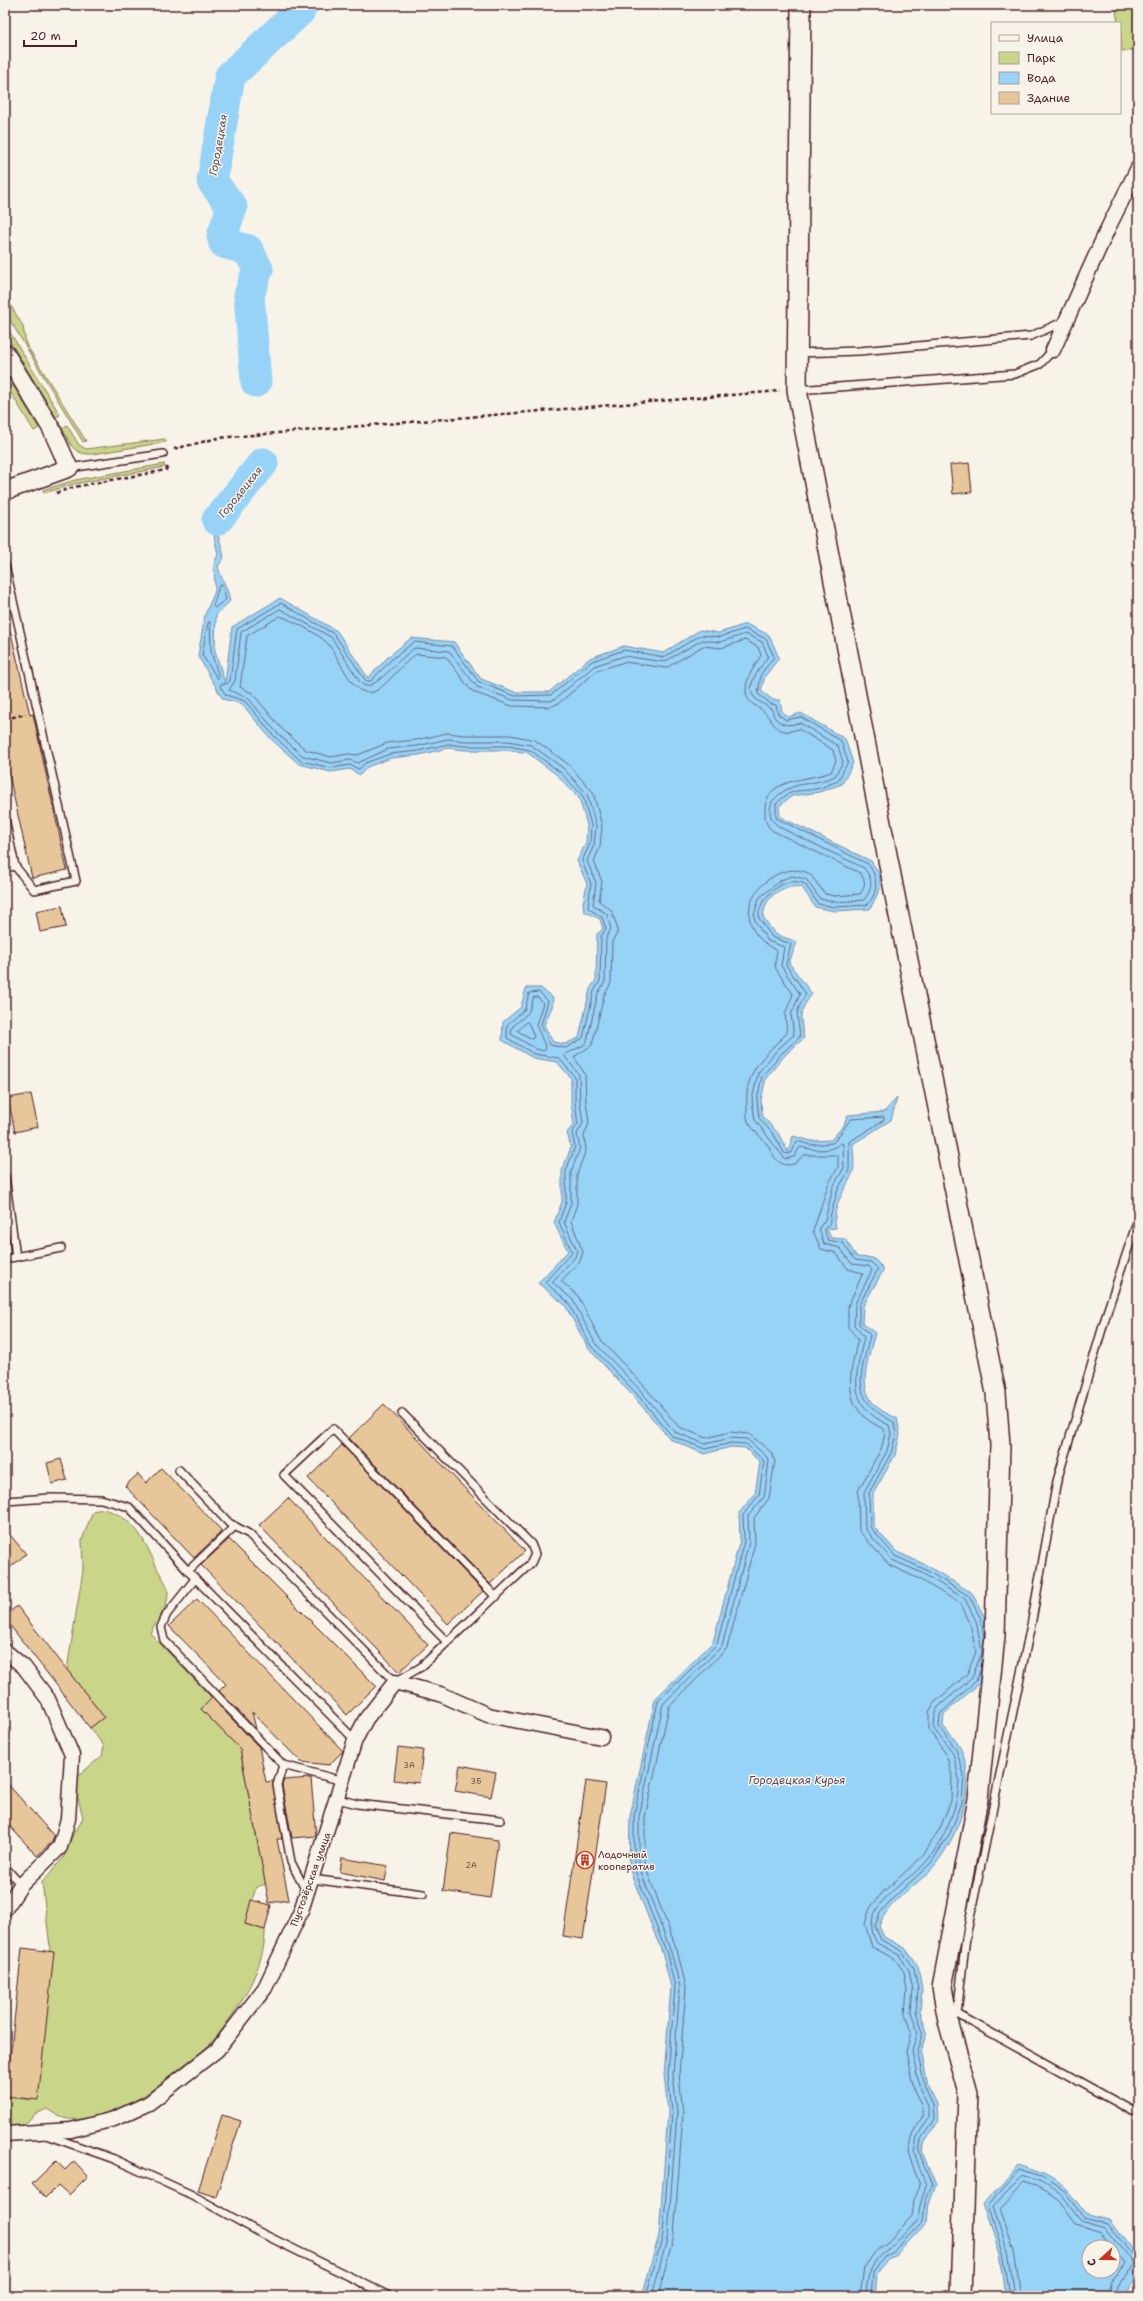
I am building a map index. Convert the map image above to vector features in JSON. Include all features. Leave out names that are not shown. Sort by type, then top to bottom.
[{"type":"main road","points":[[801,5],[797,390],[897,906],[996,1393],[1000,1445],[995,1636],[978,1800],[942,1987],[948,2021],[968,2094],[961,2296]]},
{"type":"street","points":[[1053,350],[1137,174]]},
{"type":"street","points":[[5,353],[50,428],[70,468],[5,491]]},
{"type":"street","points":[[5,1651],[24,1667],[48,1699],[72,1754],[68,1818],[60,1847],[21,1885],[5,1909]]},
{"type":"street","points":[[395,1682],[440,1694],[488,1716],[601,1736]]},
{"type":"street","name":"Пустозёрская улица","points":[[5,2134],[71,2130],[107,2121],[150,2103],[218,2050],[265,1988],[301,1911],[338,1799],[355,1740],[366,1719],[395,1682]]},
{"type":"lane","points":[[797,353],[859,351],[1031,336],[1048,330],[1067,319]]},
{"type":"lane","points":[[797,390],[1015,374],[1040,364],[1053,350]]},
{"type":"lane","points":[[70,468],[163,454]]},
{"type":"lane","points":[[5,565],[76,881],[34,890],[15,866],[5,819]]},
{"type":"lane","points":[[5,868],[15,866]]},
{"type":"lane","points":[[5,1176],[16,1257]]},
{"type":"lane","points":[[1138,1219],[1108,1308],[1057,1481],[1032,1620],[966,1937],[957,2014],[1138,2114]]},
{"type":"lane","points":[[5,1259],[61,1248]]},
{"type":"lane","points":[[179,1470],[229,1523],[249,1534],[395,1682],[421,1667],[531,1563],[535,1554],[531,1544],[402,1413]]},
{"type":"lane","points":[[447,1642],[284,1475],[311,1449],[333,1429],[496,1597]]},
{"type":"lane","points":[[5,1500],[50,1498],[101,1499],[129,1507],[195,1579],[355,1740]]},
{"type":"lane","points":[[188,1571],[235,1526]]},
{"type":"lane","points":[[195,1579],[167,1614],[161,1627],[164,1640],[283,1765],[343,1781]]},
{"type":"lane","points":[[283,1765],[277,1785],[291,1862],[307,1893]]},
{"type":"lane","points":[[338,1799],[357,1804],[500,1820]]},
{"type":"lane","points":[[5,1867],[21,1885]]},
{"type":"lane","points":[[312,1879],[423,1894]]},
{"type":"lane","points":[[38,2132],[114,2159],[192,2195],[257,2231],[389,2296]]},
{"type":"path","points":[[176,452],[180,447],[218,438],[797,390]]},
{"type":"path","points":[[54,493],[74,487],[166,470],[169,464]]},
{"type":"path","points":[[5,719],[38,711]]},
{"type":"green space","points":[[1115,5],[1138,5],[1138,49],[1122,51],[1121,22],[1118,22]]},
{"type":"green space","points":[[5,296],[23,326],[26,344],[86,441],[83,442],[5,312]]},
{"type":"green space","points":[[5,324],[60,415],[56,417],[5,333]]},
{"type":"green space","points":[[5,372],[39,428],[34,431],[5,383]]},
{"type":"green space","points":[[67,425],[79,445],[86,449],[165,439],[166,442],[86,454],[76,450],[70,444],[62,428]]},
{"type":"green space","points":[[164,464],[165,467],[74,484],[44,493],[43,490],[75,480]]},
{"type":"green space","points":[[103,1509],[114,1512],[123,1517],[137,1531],[148,1548],[166,1585],[168,1597],[165,1608],[150,1633],[212,1698],[201,1709],[240,1749],[266,1884],[256,1887],[245,1924],[265,1930],[264,1944],[261,1959],[248,1988],[231,2017],[213,2041],[146,2094],[132,2103],[100,2116],[85,2119],[66,2119],[47,2109],[35,2114],[20,2128],[5,2128],[5,2097],[32,2100],[50,1947],[42,1882],[64,1857],[73,1834],[83,1817],[76,1791],[78,1776],[102,1756],[104,1746],[90,1728],[104,1717],[67,1670],[83,1570],[82,1540],[93,1511]]},
{"type":"water","name":"Городецкая Курья","points":[[217,520],[218,534],[224,558],[218,566],[230,601],[216,615],[215,651],[225,683],[232,627],[280,598],[337,631],[368,678],[388,657],[411,638],[454,642],[481,679],[515,692],[549,692],[590,658],[624,646],[663,653],[700,630],[719,633],[746,624],[769,635],[779,658],[765,676],[761,691],[773,700],[780,700],[782,712],[788,717],[801,713],[845,739],[853,763],[842,784],[819,792],[792,796],[779,806],[780,817],[871,861],[880,875],[880,889],[870,909],[834,911],[815,907],[802,887],[783,889],[771,897],[767,903],[763,917],[775,934],[797,942],[789,963],[812,994],[807,1000],[801,1015],[804,1038],[785,1055],[766,1078],[761,1100],[762,1116],[778,1133],[788,1152],[793,1136],[811,1141],[831,1140],[844,1125],[848,1115],[884,1112],[897,1098],[891,1120],[853,1144],[854,1169],[837,1206],[835,1213],[836,1228],[827,1229],[831,1238],[845,1239],[857,1257],[873,1258],[884,1269],[863,1306],[862,1323],[875,1333],[868,1360],[865,1383],[868,1394],[873,1403],[883,1411],[897,1418],[900,1435],[895,1455],[873,1494],[873,1526],[897,1552],[926,1565],[972,1593],[985,1618],[991,1653],[980,1683],[944,1714],[943,1726],[960,1747],[965,1762],[967,1777],[963,1809],[958,1825],[943,1854],[934,1866],[889,1908],[879,1926],[884,1937],[905,1948],[918,1966],[922,1990],[920,2011],[927,2032],[921,2050],[928,2086],[937,2104],[938,2122],[925,2141],[922,2152],[936,2185],[929,2204],[927,2222],[896,2255],[888,2259],[877,2275],[875,2296],[642,2296],[659,2235],[668,2112],[664,2075],[671,1987],[663,1955],[629,1868],[630,1816],[655,1699],[713,1642],[740,1540],[739,1513],[755,1494],[760,1462],[745,1448],[731,1447],[704,1454],[670,1439],[633,1396],[588,1348],[565,1305],[538,1283],[568,1251],[554,1223],[562,1202],[562,1171],[571,1147],[567,1133],[574,1124],[571,1103],[571,1078],[557,1062],[533,1058],[502,1040],[503,1022],[521,1007],[526,988],[541,988],[553,998],[552,1007],[544,1025],[553,1042],[565,1044],[579,1038],[590,989],[596,980],[597,934],[603,929],[600,919],[584,911],[583,903],[587,884],[577,861],[586,843],[587,825],[579,798],[557,775],[528,753],[508,750],[464,750],[448,748],[419,755],[391,758],[367,767],[360,775],[350,769],[331,772],[299,764],[271,739],[242,704],[223,699],[198,656],[205,615],[215,591],[214,563],[218,555],[213,530]]},
{"type":"water","points":[[1019,2165],[1041,2173],[1050,2177],[1064,2187],[1085,2213],[1110,2219],[1138,2257],[1138,2271],[1124,2296],[1006,2296],[1000,2254],[983,2203],[1002,2186]]},
{"type":"building","points":[[969,463],[972,492],[953,494],[950,465]]},
{"type":"building","points":[[5,633],[11,633],[30,715],[33,714],[67,870],[32,878],[5,757]]},
{"type":"building","points":[[62,906],[66,927],[40,932],[36,911]]},
{"type":"building","points":[[31,1094],[38,1127],[15,1132],[8,1098]]},
{"type":"building","points":[[384,1404],[525,1551],[490,1584],[349,1438]]},
{"type":"building","points":[[342,1445],[483,1591],[448,1624],[308,1478]]},
{"type":"building","points":[[61,1459],[67,1480],[52,1484],[47,1463]]},
{"type":"building","points":[[161,1468],[222,1531],[194,1558],[125,1486],[138,1474],[146,1483]]},
{"type":"building","points":[[288,1498],[428,1645],[399,1672],[259,1525]]},
{"type":"building","points":[[5,1529],[26,1554],[5,1572]]},
{"type":"building","points":[[229,1539],[376,1686],[347,1715],[201,1565]]},
{"type":"building","points":[[197,1599],[343,1751],[329,1765],[301,1762],[252,1712],[256,1729],[219,1691],[226,1684],[169,1626]]},
{"type":"building","points":[[17,1606],[104,1717],[90,1728],[5,1619],[5,1616]]},
{"type":"building","points":[[212,1698],[259,1747],[266,1782],[273,1781],[282,1839],[277,1839],[289,1900],[269,1903],[240,1749],[201,1709]]},
{"type":"building","points":[[398,1747],[423,1750],[419,1783],[394,1780]]},
{"type":"building","points":[[460,1765],[496,1772],[491,1797],[455,1791]]},
{"type":"building","points":[[311,1778],[316,1836],[292,1838],[282,1785],[284,1780]]},
{"type":"building","points":[[5,1781],[54,1836],[52,1842],[37,1856],[5,1821]]},
{"type":"building","name":"Лодочный кооператив","points":[[586,1781],[606,1784],[583,1939],[563,1936]]},
{"type":"building","points":[[451,1833],[498,1840],[490,1898],[443,1891]]},
{"type":"building","points":[[342,1858],[388,1866],[385,1881],[340,1872]]},
{"type":"building","points":[[251,1900],[271,1905],[265,1930],[245,1924]]},
{"type":"building","points":[[22,1948],[54,1952],[38,2100],[6,2096]]},
{"type":"building","points":[[222,2115],[241,2121],[216,2197],[198,2191]]},
{"type":"building","points":[[56,2161],[65,2170],[74,2161],[88,2176],[69,2195],[58,2185],[45,2198],[32,2184]]},
{"type":"waterway","name":"Городецкая","points":[[256,382],[249,295],[258,269],[248,250],[224,243],[222,236],[232,207],[212,181],[230,76],[300,11],[302,5]]},
{"type":"waterway","name":"Городецкая","points":[[217,520],[263,463]]},
{"type":"place","name":"Лодочный кооператив","points":[[585,1860]]}]
